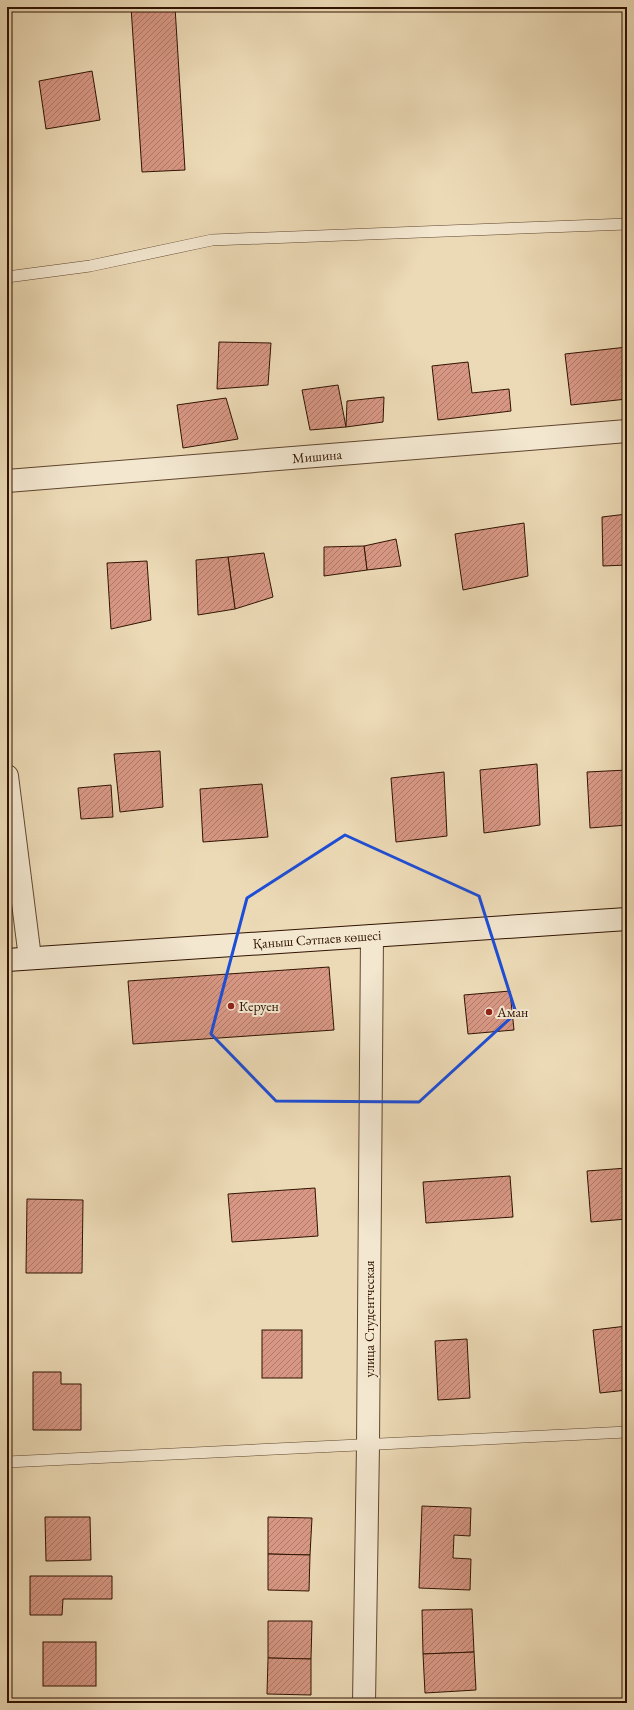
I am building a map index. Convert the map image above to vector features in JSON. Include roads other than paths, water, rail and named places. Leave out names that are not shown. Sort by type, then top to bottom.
[{"type":"street","name":"Мишина","points":[[7,481],[627,430]]},
{"type":"street","points":[[7,776],[30,958]]},
{"type":"street","name":"Қаныш Сәтпаев көшесі","points":[[7,960],[627,919]]},
{"type":"street","name":"улица Студентческая","points":[[364,1703],[368,1445],[372,936]]},
{"type":"lane","points":[[7,277],[90,266],[212,240],[627,224]]},
{"type":"lane","points":[[7,1462],[627,1432]]},
{"type":"place","name":"Керуен","points":[[231,1006]]},
{"type":"place","name":"Аман","points":[[489,1012]]}]
